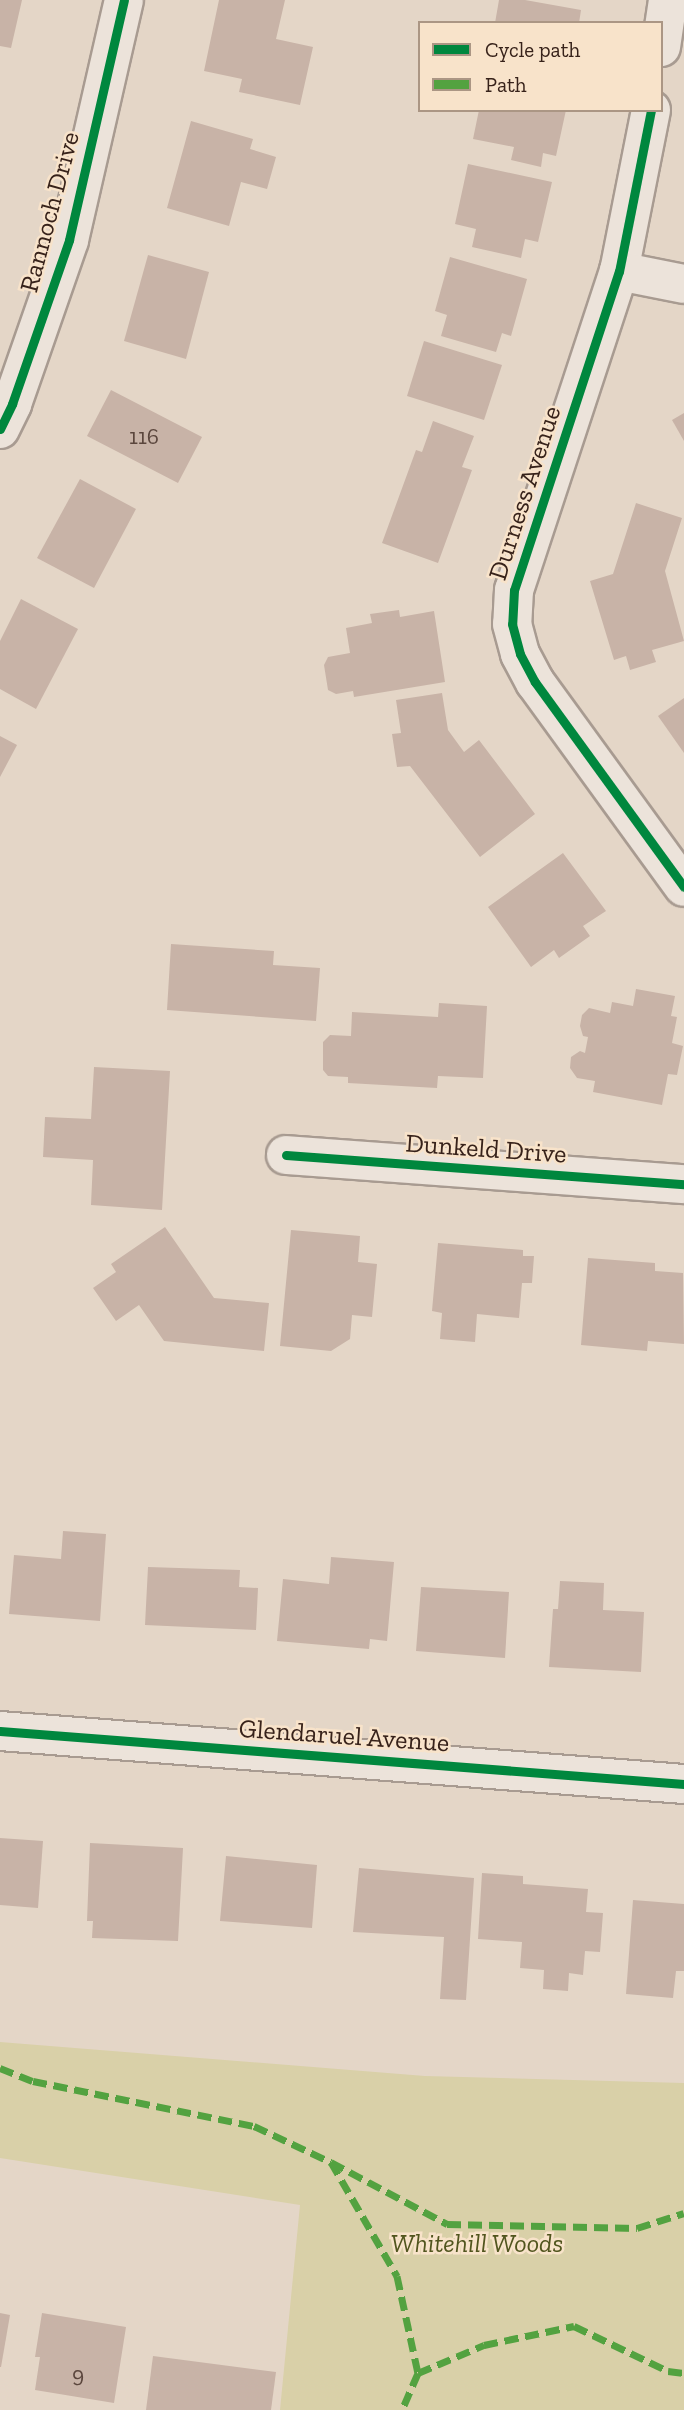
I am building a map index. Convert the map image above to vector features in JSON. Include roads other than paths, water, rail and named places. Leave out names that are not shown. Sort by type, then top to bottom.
[{"type":"street","name":"Rannoch Drive","points":[[0,429],[12,404],[69,240],[124,0]]},
{"type":"street","points":[[663,34],[668,0]]},
{"type":"street","name":"Durness Avenue","points":[[651,112],[619,271],[514,590],[512,624],[520,654],[535,682],[684,887]]},
{"type":"street","points":[[619,271],[684,284]]},
{"type":"street","name":"Dunkeld Drive","points":[[286,1155],[684,1184]]},
{"type":"street","name":"Glendaruel Avenue","points":[[0,1731],[684,1784]]},
{"type":"park label","name":"Whitehill Woods","points":[[477,2244]]}]
